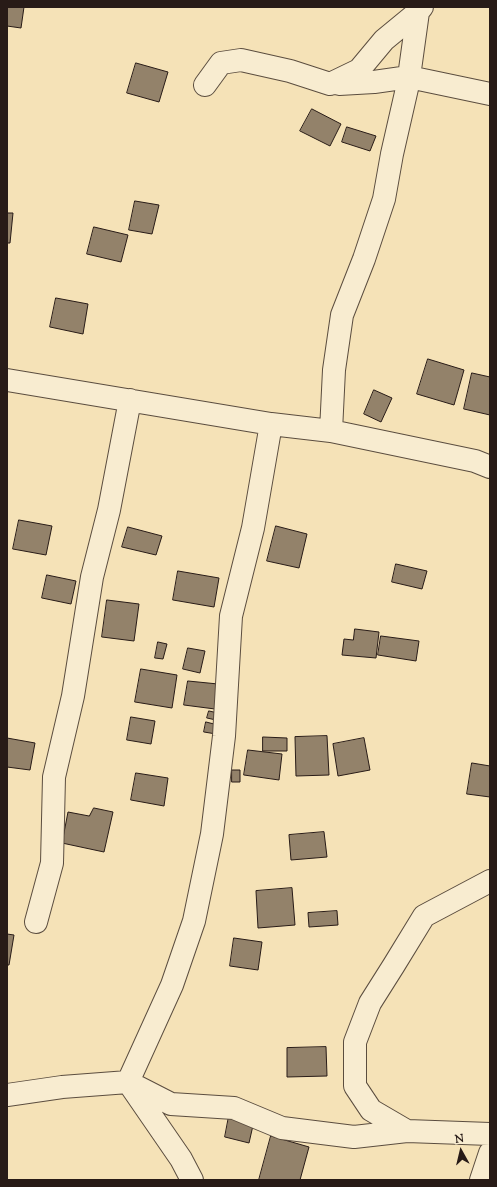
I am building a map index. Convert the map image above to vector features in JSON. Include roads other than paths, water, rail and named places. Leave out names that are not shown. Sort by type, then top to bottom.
[{"type":"street","points":[[332,431],[334,370],[342,315],[364,259],[384,199],[392,154],[409,78],[420,9]]},
{"type":"street","points":[[330,84],[359,70],[384,40],[420,9]]},
{"type":"street","points":[[205,85],[221,63],[241,60],[290,71],[330,84],[374,82],[409,78],[490,94]]},
{"type":"street","points":[[7,380],[271,424],[332,431],[475,461],[490,467]]},
{"type":"street","points":[[36,922],[52,863],[54,777],[72,696],[92,577],[109,510],[130,400]]},
{"type":"street","points":[[128,1082],[172,985],[194,921],[212,834],[224,743],[231,616],[253,528],[271,424]]},
{"type":"street","points":[[407,1131],[371,1110],[355,1086],[355,1042],[370,1003],[424,916],[490,881]]},
{"type":"street","points":[[128,1082],[181,1159],[192,1180]]},
{"type":"street","points":[[7,1095],[62,1087],[128,1082],[171,1104],[234,1108],[282,1128],[354,1137],[407,1131],[490,1134]]},
{"type":"street","points":[[481,1180],[490,1153]]}]
